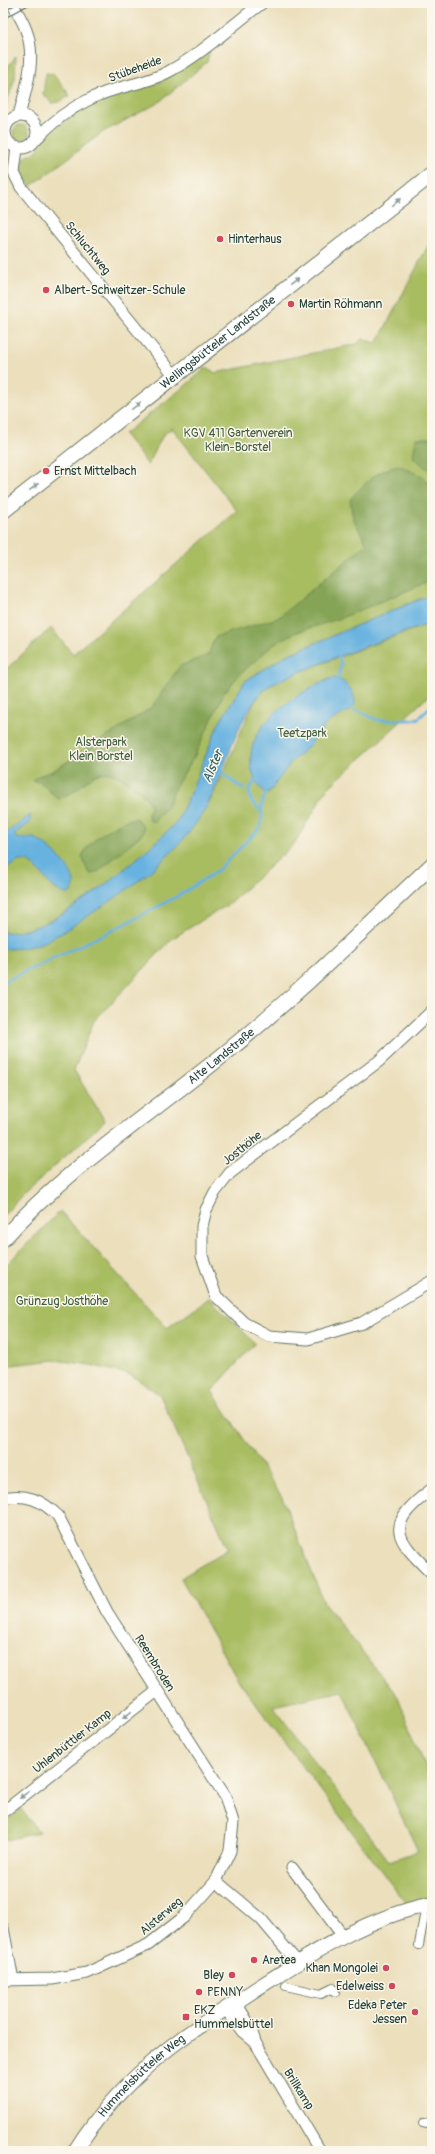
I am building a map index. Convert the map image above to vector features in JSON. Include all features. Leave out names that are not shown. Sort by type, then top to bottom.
[{"type":"main road","name":"Wellingsbütteler Landstraße","points":[[3,511],[432,174]]},
{"type":"main road","name":"Alte Landstraße","points":[[3,1239],[40,1202],[75,1171],[224,1055],[432,865]]},
{"type":"street","points":[[12,3],[27,32],[31,58],[29,79],[19,116]]},
{"type":"street","name":"Stübeheide","points":[[36,139],[52,124],[90,98],[142,83],[168,72],[198,52],[262,3]]},
{"type":"street","points":[[19,116],[27,117],[34,123],[37,133],[36,139],[28,147],[17,148],[4,139],[5,124],[19,116]]},
{"type":"street","points":[[34,123],[52,124]]},
{"type":"street","name":"Schluchtweg","points":[[17,148],[14,173],[21,187],[175,376]]},
{"type":"street","name":"Josthöhe","points":[[432,1011],[379,1061],[230,1173],[215,1192],[206,1210],[202,1226],[201,1244],[205,1269],[216,1296],[240,1320],[269,1336],[308,1339],[362,1323],[432,1281]]},
{"type":"street","points":[[432,1489],[407,1510],[400,1521],[398,1531],[402,1542],[409,1552],[432,1574]]},
{"type":"street","name":"Reembroden","points":[[3,1498],[20,1496],[32,1498],[47,1504],[58,1516],[108,1612],[225,1796],[233,1822],[230,1851],[216,1882]]},
{"type":"street","name":"Uhlenbüttler Kamp","points":[[3,1812],[157,1691]]},
{"type":"street","points":[[292,1868],[343,1936]]},
{"type":"street","points":[[216,1882],[261,1919],[298,1963]]},
{"type":"street","name":"Alsterweg","points":[[8,1980],[52,1979],[87,1973],[148,1945],[184,1917],[216,1882]]},
{"type":"street","points":[[419,1945],[429,1905]]},
{"type":"street","name":"Hummelsbütteler Weg","points":[[75,2151],[88,2130],[133,2079],[185,2035],[343,1936],[387,1916],[429,1905]]},
{"type":"street","points":[[3,1928],[8,1980]]},
{"type":"street","points":[[286,1986],[321,1994],[333,1988],[335,1992]]},
{"type":"street","name":"Brillkamp","points":[[231,2006],[250,2026],[255,2042],[320,2151]]},
{"type":"street","points":[[423,2123],[432,2125]]},
{"type":"green space","points":[[210,50],[207,62],[158,103],[103,132],[31,186],[21,173],[24,158],[37,151],[44,137],[60,126],[79,109],[162,81]]},
{"type":"green space","points":[[16,56],[15,78],[3,114],[3,73]]},
{"type":"green space","points":[[46,73],[54,74],[70,96],[59,102],[52,103],[43,94]]},
{"type":"green space","points":[[21,125],[28,130],[29,133],[24,140],[21,141],[14,136],[13,133],[18,126]]},
{"type":"green space","name":"Alsterpark Klein Borstel","points":[[432,238],[432,594],[287,655],[245,681],[218,725],[178,820],[171,828],[116,876],[68,910],[45,923],[23,931],[3,932],[3,672],[51,628],[73,654],[237,511],[172,428],[163,435],[148,465],[124,434],[207,367],[215,373],[357,344],[362,339],[377,343]]},
{"type":"green space","points":[[416,438],[432,438],[432,473],[413,457]]},
{"type":"green space","points":[[401,466],[420,475],[426,481],[432,492],[432,578],[423,584],[341,618],[294,633],[273,645],[238,676],[224,693],[193,759],[174,789],[168,805],[154,822],[149,820],[148,814],[151,806],[147,799],[135,787],[116,775],[106,773],[98,774],[69,794],[58,799],[40,782],[33,781],[36,777],[53,771],[151,708],[180,666],[208,655],[215,637],[278,618],[367,544],[353,518],[350,499],[366,482],[378,473],[393,467]]},
{"type":"green space","name":"Teetzpark","points":[[428,624],[432,624],[432,693],[327,789],[294,844],[229,904],[173,938],[94,1021],[74,1070],[105,1121],[23,1194],[3,1216],[3,949],[20,948],[120,892],[165,857],[185,837],[210,801],[255,701],[267,687],[291,675]]},
{"type":"green space","points":[[136,818],[144,827],[143,833],[99,871],[92,874],[88,872],[82,856],[91,843],[113,827]]},
{"type":"green space","name":"Grünzug Josthöhe","points":[[60,1211],[167,1328],[209,1298],[255,1343],[212,1391],[282,1497],[324,1603],[398,1697],[432,1783],[432,1902],[409,1908],[237,1679],[181,1578],[228,1549],[160,1395],[131,1375],[91,1365],[55,1360],[3,1366],[3,1268]],"holes":[[[342,1691],[418,1851],[389,1861],[273,1706]]]},
{"type":"green space","points":[[21,1809],[39,1832],[3,1841],[3,1823]]},
{"type":"water","name":"Alster","points":[[432,594],[432,624],[402,633],[348,653],[294,674],[266,688],[255,700],[246,715],[238,731],[218,782],[202,814],[178,845],[149,872],[116,897],[51,939],[31,946],[3,949],[3,932],[23,931],[45,923],[68,910],[116,876],[171,828],[178,820],[218,725],[245,681],[287,655]]},
{"type":"water","points":[[334,678],[342,681],[349,687],[354,695],[355,704],[350,710],[327,723],[310,745],[292,761],[268,794],[266,793],[254,777],[251,765],[252,750],[257,736],[265,723],[289,702],[316,685]]},
{"type":"water","points":[[31,815],[30,823],[15,833],[15,837],[20,839],[36,839],[57,855],[74,880],[74,888],[69,894],[62,893],[55,888],[37,869],[25,861],[19,861],[3,871],[3,835]]},
{"type":"waterway","points":[[338,679],[341,664],[339,655]]},
{"type":"waterway","points":[[352,708],[377,720],[412,720],[419,718],[432,705]]},
{"type":"waterway","name":"Alster","points":[[219,771],[243,789]]},
{"type":"waterway","points":[[255,781],[249,793],[251,800],[261,810]]},
{"type":"waterway","points":[[3,982],[111,931],[178,896],[217,871],[259,829],[262,821],[262,804],[266,793]]},
{"type":"tram line","points":[[3,12],[18,3]]},
{"type":"tram line","points":[[3,19],[32,3]]},
{"type":"place","name":"Hinterhaus","points":[[220,239]]},
{"type":"place","name":"Albert-Schweitzer-Schule","points":[[46,290]]},
{"type":"place","name":"Martin Röhmann","points":[[291,304]]},
{"type":"place","name":"Ernst Mittelbach","points":[[46,471]]},
{"type":"place","name":"Aretea","points":[[254,1960]]},
{"type":"place","name":"Khan Mongolei","points":[[386,1968]]},
{"type":"place","name":"Bley","points":[[232,1975]]},
{"type":"place","name":"Edelweiss","points":[[392,1986]]},
{"type":"place","name":"PENNY","points":[[199,1992]]},
{"type":"place","name":"Edeka Peter Jessen","points":[[415,2012]]},
{"type":"place","name":"EKZ Hummelsbüttel","points":[[186,2017]]},
{"type":"park label","name":"KGV 411 Gartenverein Klein-Borstel","points":[[238,440]]}]
